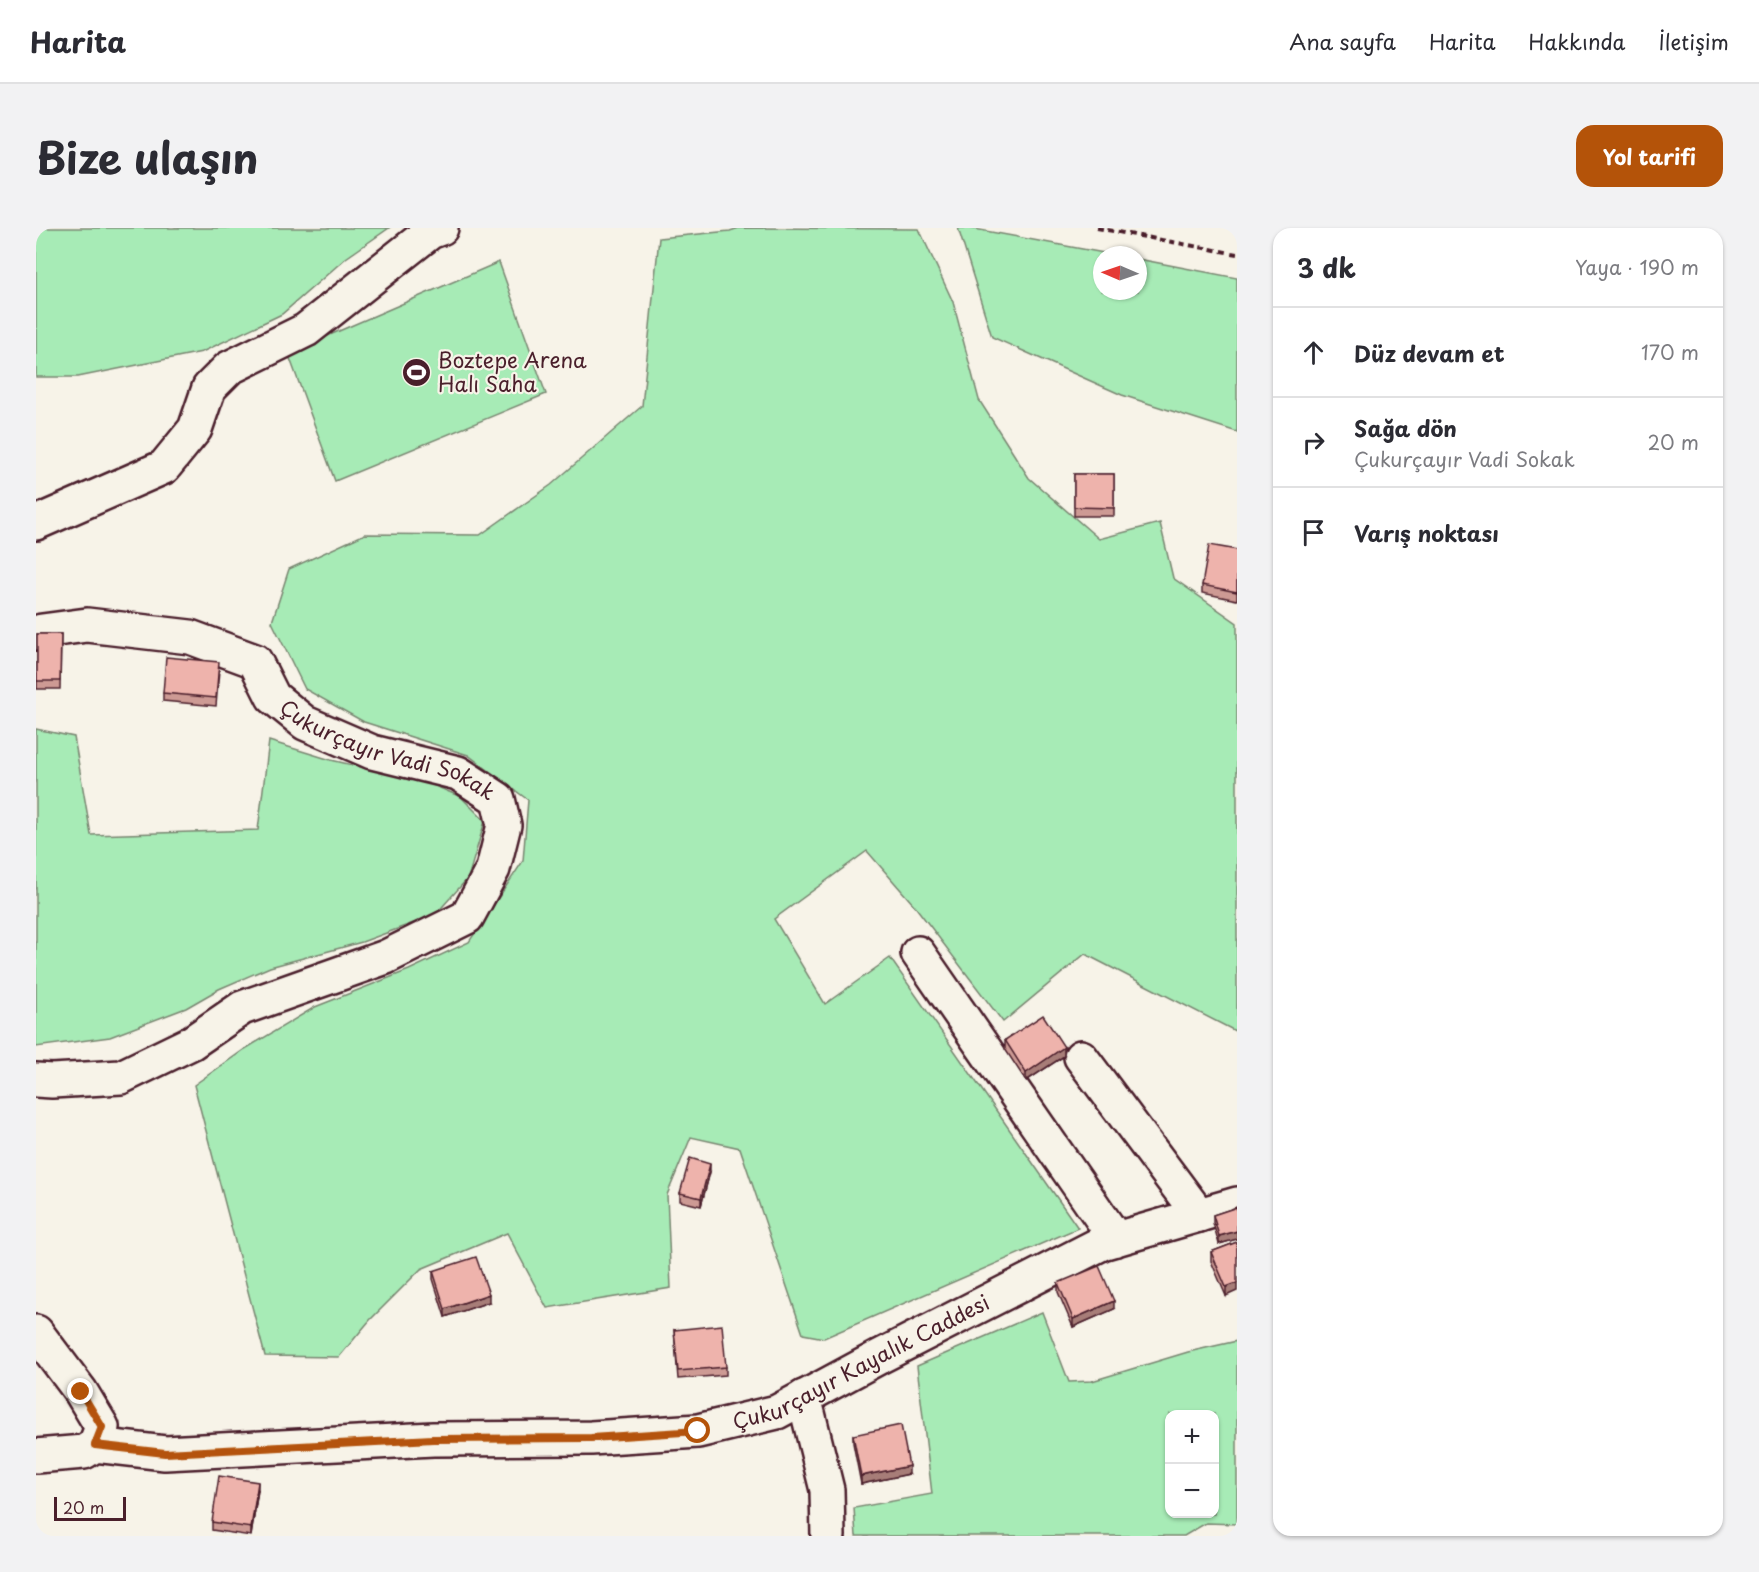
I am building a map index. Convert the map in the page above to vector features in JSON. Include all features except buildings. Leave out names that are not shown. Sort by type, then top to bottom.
[{"type":"street","points":[[36,523],[164,467],[195,429],[209,388],[229,368],[306,330],[430,232],[441,228]]},
{"type":"street","name":"Çukurçayır Vadi Sokak","points":[[36,633],[87,625],[190,637],[255,661],[273,698],[305,723],[372,752],[458,773],[498,799],[504,825],[493,869],[467,917],[386,957],[243,1008],[191,1042],[121,1077],[36,1080]]},
{"type":"street","points":[[918,953],[1116,1239]]},
{"type":"street","points":[[1081,1057],[1198,1215]]},
{"type":"street","name":"Çukurçayır Kayalık Caddesi","points":[[36,1456],[84,1452],[95,1445],[165,1453],[433,1439],[591,1438],[698,1431],[777,1412],[879,1356],[1102,1243],[1237,1204]]},
{"type":"street","points":[[36,1332],[81,1392],[102,1427],[95,1445]]},
{"type":"street","points":[[804,1397],[827,1490],[828,1536]]},
{"type":"path","points":[[1097,228],[1237,254]]},
{"type":"green space","points":[[36,228],[389,228],[346,258],[282,314],[202,352],[78,377],[36,377]]},
{"type":"green space","points":[[739,228],[919,229],[953,302],[979,400],[1029,478],[1099,539],[1160,523],[1173,578],[1237,623],[1237,1032],[1085,954],[1003,1022],[914,905],[867,851],[774,919],[825,1004],[890,958],[1078,1228],[824,1338],[803,1334],[740,1148],[691,1137],[667,1195],[671,1288],[547,1308],[507,1233],[421,1269],[370,1320],[339,1357],[265,1356],[194,1085],[245,1049],[315,1007],[409,970],[469,942],[523,861],[528,800],[468,755],[364,722],[305,689],[272,622],[289,569],[365,534],[480,535],[551,485],[642,406],[659,238],[730,231]]},
{"type":"green space","points":[[958,228],[969,228],[1093,251],[1093,300],[1147,300],[1147,261],[1237,278],[1237,432],[1122,395],[992,337]]},
{"type":"green space","name":"Boztepe Arena Halı Saha","points":[[499,262],[546,394],[335,481],[288,353]]},
{"type":"green space","points":[[36,729],[74,737],[91,835],[258,830],[269,741],[331,760],[426,782],[461,797],[485,821],[468,878],[435,915],[362,942],[270,967],[219,989],[186,1008],[110,1037],[36,1047]]},
{"type":"green space","points":[[1042,1312],[1069,1382],[1092,1381],[1188,1352],[1237,1341],[1237,1524],[1206,1523],[1184,1536],[856,1536],[854,1508],[932,1494],[917,1366]]},
{"type":"place","name":"Boztepe Arena Halı Saha","points":[[417,373]]},
{"type":"route","points":[[81,1392],[102,1427],[95,1445],[165,1453],[433,1439],[591,1438],[698,1431]]}]
